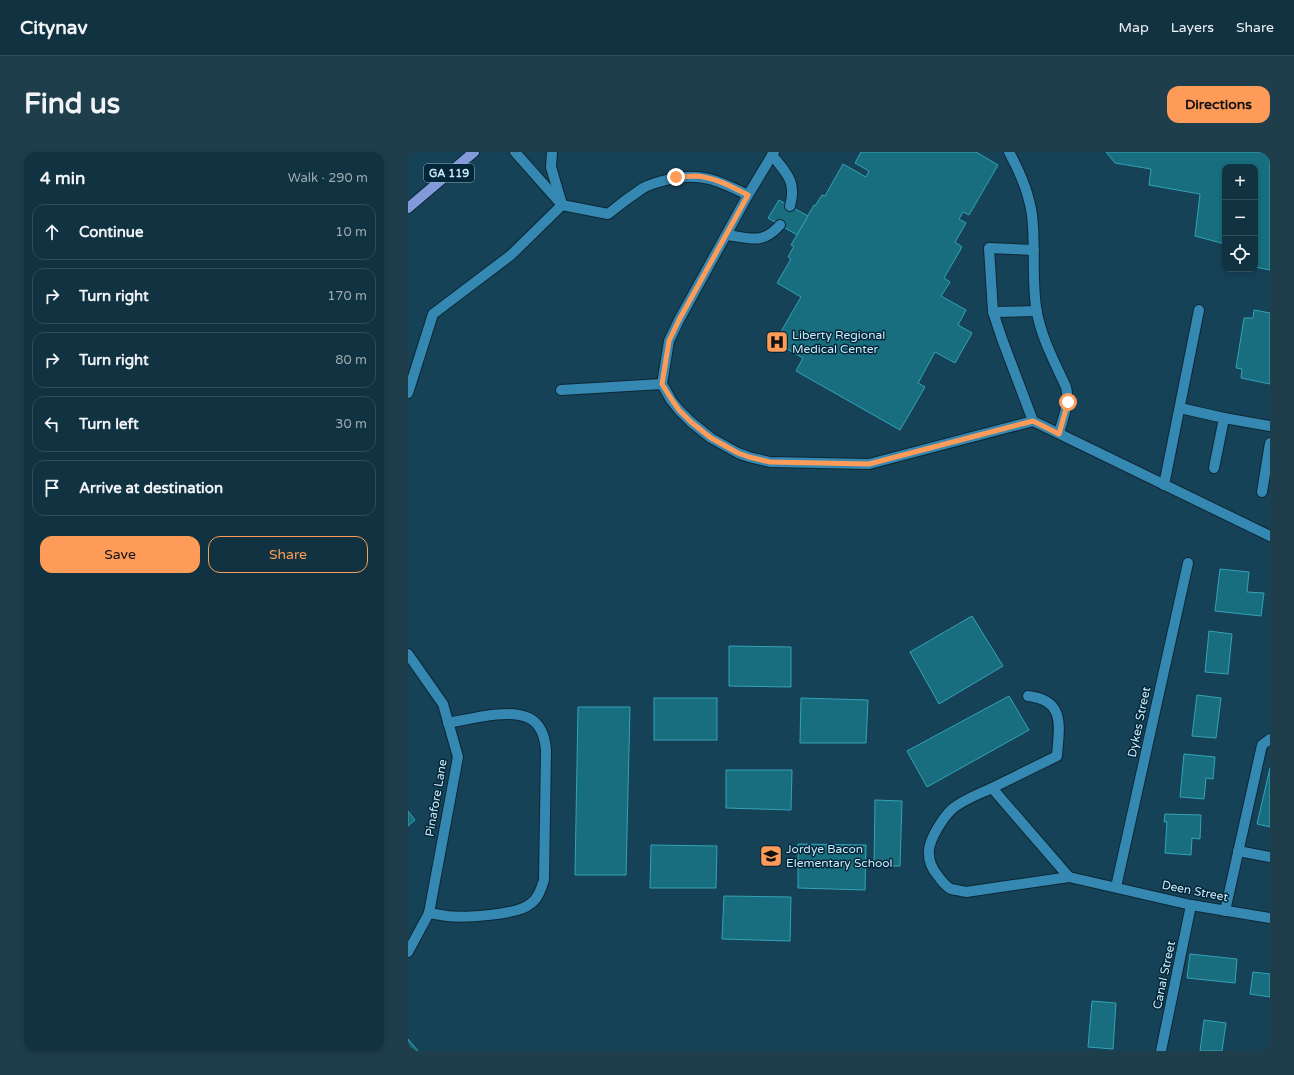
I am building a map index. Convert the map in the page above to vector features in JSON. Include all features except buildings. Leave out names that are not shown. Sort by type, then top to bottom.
[{"type":"main road","name":"GA 119","points":[[408,208],[474,152]]},
{"type":"street","points":[[515,152],[562,205],[608,214],[644,187],[676,177],[696,176],[707,178],[719,181],[748,195]]},
{"type":"street","points":[[552,152],[551,167],[562,205]]},
{"type":"street","points":[[1009,152],[1018,167],[1027,190],[1032,215],[1037,311],[1040,326],[1068,394],[1067,407],[1059,434]]},
{"type":"street","points":[[790,206],[792,199],[792,184],[789,177],[773,154],[748,195],[669,341],[662,384],[679,410],[711,438],[738,453],[770,462],[869,464],[1033,421],[1270,536]]},
{"type":"street","points":[[408,393],[433,314],[511,255],[562,205]]},
{"type":"street","points":[[727,235],[754,239],[763,238],[770,235],[780,225]]},
{"type":"street","points":[[1033,421],[993,312],[989,248],[1034,250]]},
{"type":"street","points":[[1164,485],[1199,310]]},
{"type":"street","points":[[993,312],[1037,311]]},
{"type":"street","points":[[561,390],[662,384]]},
{"type":"street","points":[[1180,408],[1270,426]]},
{"type":"street","points":[[1214,468],[1224,418]]},
{"type":"street","points":[[1262,492],[1270,443]]},
{"type":"street","name":"Dykes Street","points":[[1116,887],[1188,563]]},
{"type":"street","name":"Pinafore Lane","points":[[408,654],[443,704],[458,757],[429,913],[408,952]]},
{"type":"street","points":[[1028,696],[1039,697],[1053,706],[1059,721],[1057,756],[966,800],[952,810],[942,822],[934,836],[929,850],[930,862],[934,872],[944,884],[952,889],[966,892],[1069,876]]},
{"type":"street","points":[[429,913],[448,916],[468,916],[515,911],[530,905],[541,891],[544,880],[546,750],[545,738],[540,729],[530,718],[518,714],[495,715],[448,723]]},
{"type":"street","points":[[1225,911],[1262,745],[1270,739]]},
{"type":"street","points":[[992,788],[1069,876]]},
{"type":"street","points":[[1238,851],[1270,857]]},
{"type":"street","name":"Deen Street","points":[[1069,876],[1191,905],[1270,918]]},
{"type":"street","name":"Canal Street","points":[[1161,1051],[1191,905]]},
{"type":"place","name":"Liberty Regional Medical Center","points":[[777,342]]},
{"type":"place","name":"Jordye Bacon Elementary School","points":[[771,856]]},
{"type":"route","points":[[676,177],[696,176],[719,181],[748,195],[669,341],[662,384],[679,410],[711,438],[738,453],[770,462],[869,464],[1033,421],[1059,434],[1068,402]]}]
